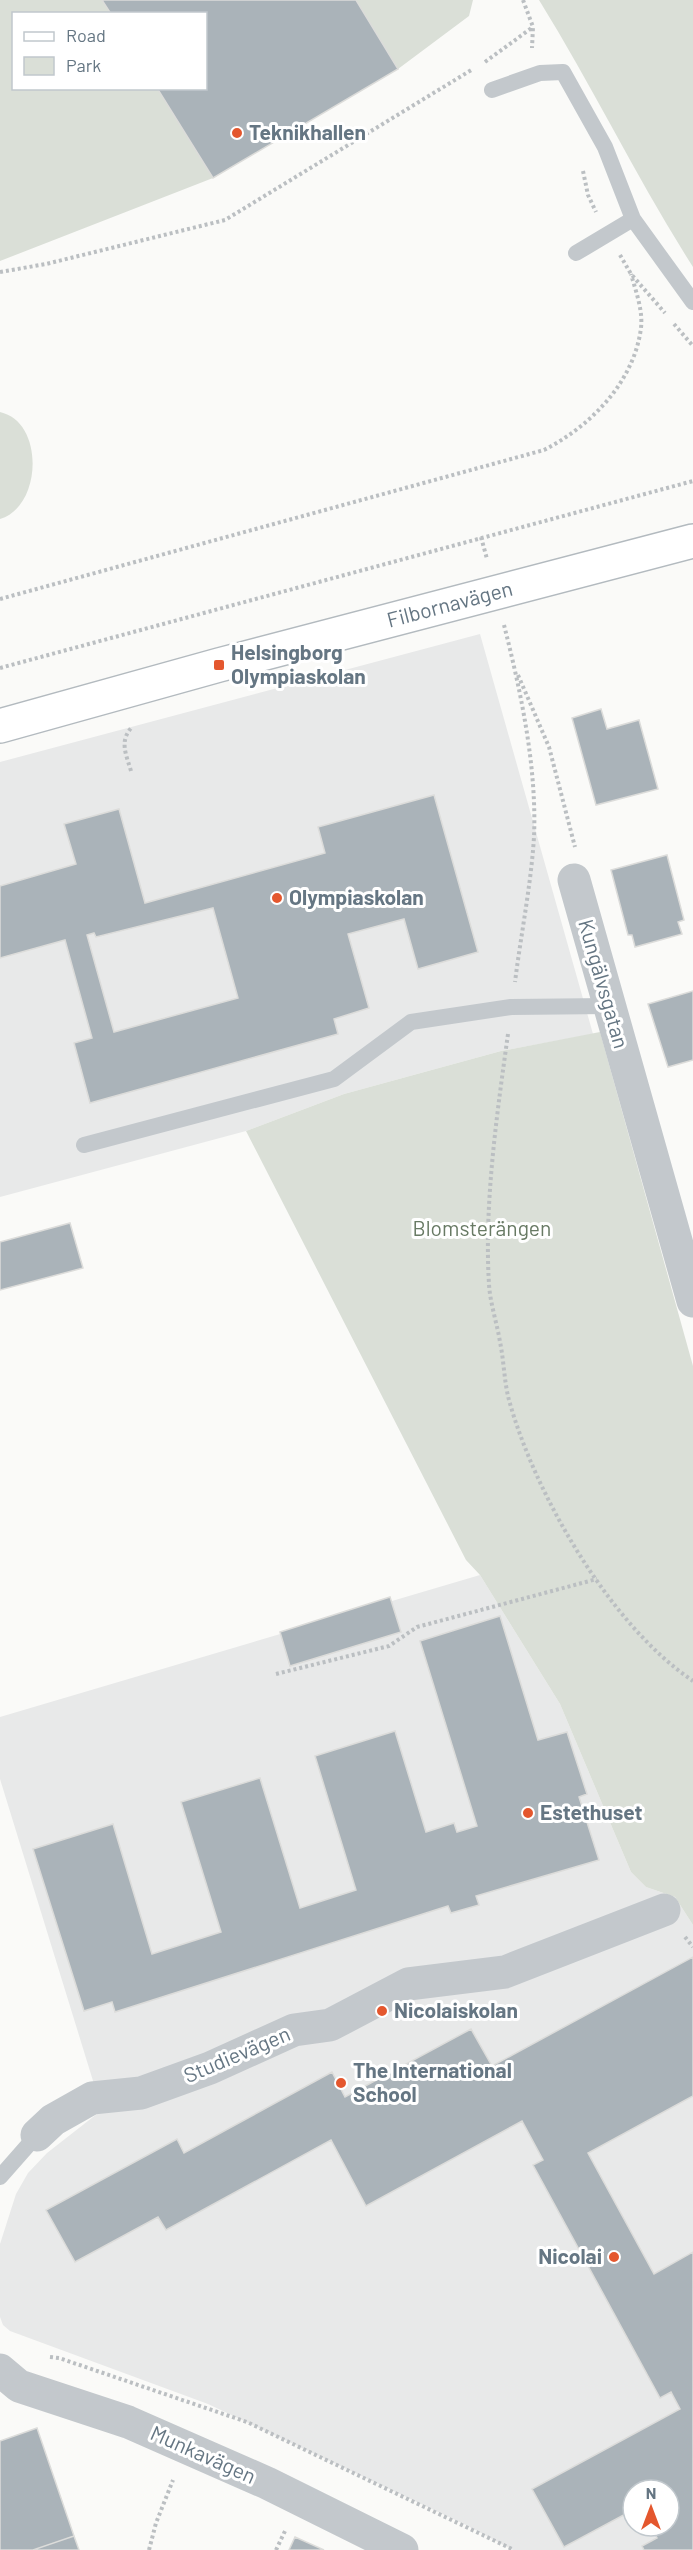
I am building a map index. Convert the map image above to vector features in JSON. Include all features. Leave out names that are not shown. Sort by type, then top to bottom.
[{"type":"street","name":"Filbornavägen","points":[[0,726],[219,665],[693,541]]},
{"type":"street","name":"Kungälvsgatan","points":[[574,880],[693,1302]]},
{"type":"street","name":"Studievägen","points":[[37,2135],[53,2120],[92,2098],[141,2093],[210,2068],[294,2030],[330,2025],[408,1984],[505,1971],[664,1910]]},
{"type":"street","name":"Munkavägen","points":[[0,2370],[19,2386],[128,2422],[267,2483],[402,2550]]},
{"type":"lane","points":[[492,90],[540,73],[563,72],[606,147],[633,219],[693,302]]},
{"type":"lane","points":[[576,253],[633,219]]},
{"type":"lane","points":[[84,1145],[334,1079],[411,1022],[511,1007],[609,1006]]},
{"type":"lane","name":"Studievägen","points":[[0,2177],[37,2135]]},
{"type":"path","points":[[0,272],[46,264],[225,220],[481,64],[533,27]]},
{"type":"path","points":[[0,599],[544,450],[562,441],[600,410],[628,370],[637,349],[641,326],[640,304],[631,274]]},
{"type":"path","points":[[0,668],[693,481]]},
{"type":"path","points":[[574,880],[576,844],[549,747],[515,669],[534,784],[534,838],[501,1081],[489,1216],[489,1285],[508,1399],[531,1460],[555,1513],[583,1561],[650,1646],[693,1681]]},
{"type":"path","points":[[131,771],[123,742],[125,735],[138,721]]},
{"type":"path","points":[[276,1674],[389,1646],[417,1627],[597,1579]]},
{"type":"path","points":[[41,2357],[59,2358],[247,2422],[514,2550]]},
{"type":"path","points":[[149,2550],[156,2523],[176,2472]]},
{"type":"shaded area","name":"Olympiaskolan","points":[[480,634],[593,1034],[501,1051],[344,1094],[246,1131],[0,1197],[0,762]]},
{"type":"shaded area","name":"Nicolaiskolan","points":[[480,1575],[560,1704],[631,1872],[646,1887],[675,1897],[693,1925],[693,2550],[513,2550],[466,2525],[208,2404],[10,2331],[3,2325],[0,2317],[0,2244],[16,2194],[28,2173],[47,2153],[102,2110],[0,1779],[0,1717]]},
{"type":"green space","points":[[0,0],[473,0],[469,16],[398,69],[213,178],[0,261]]},
{"type":"green space","points":[[539,0],[693,0],[693,267],[653,201]]},
{"type":"green space","points":[[0,412],[15,419],[25,431],[31,447],[33,465],[24,499],[14,511],[0,519]]},
{"type":"green space","name":"Blomsterängen","points":[[600,1032],[693,1366],[693,1925],[675,1897],[646,1887],[631,1872],[560,1704],[480,1575],[466,1560],[246,1131],[344,1094],[501,1051]]},
{"type":"building","name":"Teknikhallen","points":[[102,0],[356,0],[398,69],[213,178],[158,90],[207,90],[207,12],[110,12]]},
{"type":"building","points":[[601,709],[607,729],[639,720],[658,789],[596,805],[572,718]]},
{"type":"building","points":[[434,795],[478,952],[418,969],[404,919],[348,934],[369,1008],[334,1019],[338,1034],[90,1103],[74,1043],[92,1038],[65,940],[0,958],[0,886],[76,864],[64,824],[119,809],[145,903],[325,853],[318,827]],"holes":[[[213,908],[238,998],[114,1032],[87,935],[94,933],[96,937]]]},
{"type":"building","points":[[667,855],[684,920],[678,922],[682,934],[635,947],[632,935],[628,935],[611,870]]},
{"type":"building","points":[[693,991],[693,1060],[668,1067],[648,1004]]},
{"type":"building","points":[[70,1223],[83,1268],[0,1290],[0,1242]]},
{"type":"building","points":[[390,1597],[401,1632],[290,1666],[280,1632]]},
{"type":"building","name":"Estethuset","points":[[500,1616],[538,1740],[567,1732],[587,1794],[579,1797],[599,1860],[476,1896],[479,1905],[451,1913],[448,1906],[115,2012],[112,2002],[84,2011],[33,1849],[113,1824],[152,1954],[221,1932],[181,1802],[260,1778],[300,1908],[356,1890],[315,1756],[395,1731],[426,1832],[454,1823],[457,1832],[477,1826],[420,1641]]},
{"type":"building","name":"Nicolai","points":[[693,1957],[693,2096],[588,2153],[654,2274],[693,2252],[693,2550],[644,2550],[642,2546],[657,2538],[681,2538],[681,2478],[621,2478],[621,2516],[564,2547],[532,2489],[680,2409],[671,2392],[660,2398],[533,2165],[543,2160],[522,2121],[366,2206],[331,2140],[166,2230],[158,2217],[75,2262],[46,2210],[177,2139],[184,2153],[332,2072],[345,2097],[471,2029],[492,2066]]},
{"type":"building","points":[[37,2428],[74,2536],[33,2550],[0,2550],[0,2441]]},
{"type":"building","points":[[74,2536],[79,2550],[33,2550]]},
{"type":"building","points":[[295,2537],[324,2550],[289,2550]]},
{"type":"place","name":"Teknikhallen","points":[[237,133]]},
{"type":"place","name":"Helsingborg Olympiaskolan","points":[[219,665]]},
{"type":"place","name":"Olympiaskolan","points":[[277,898]]},
{"type":"place","name":"Estethuset","points":[[528,1813]]},
{"type":"place","name":"Nicolaiskolan","points":[[382,2011]]},
{"type":"place","name":"The International School","points":[[341,2083]]},
{"type":"place","name":"Nicolai","points":[[614,2257]]}]
